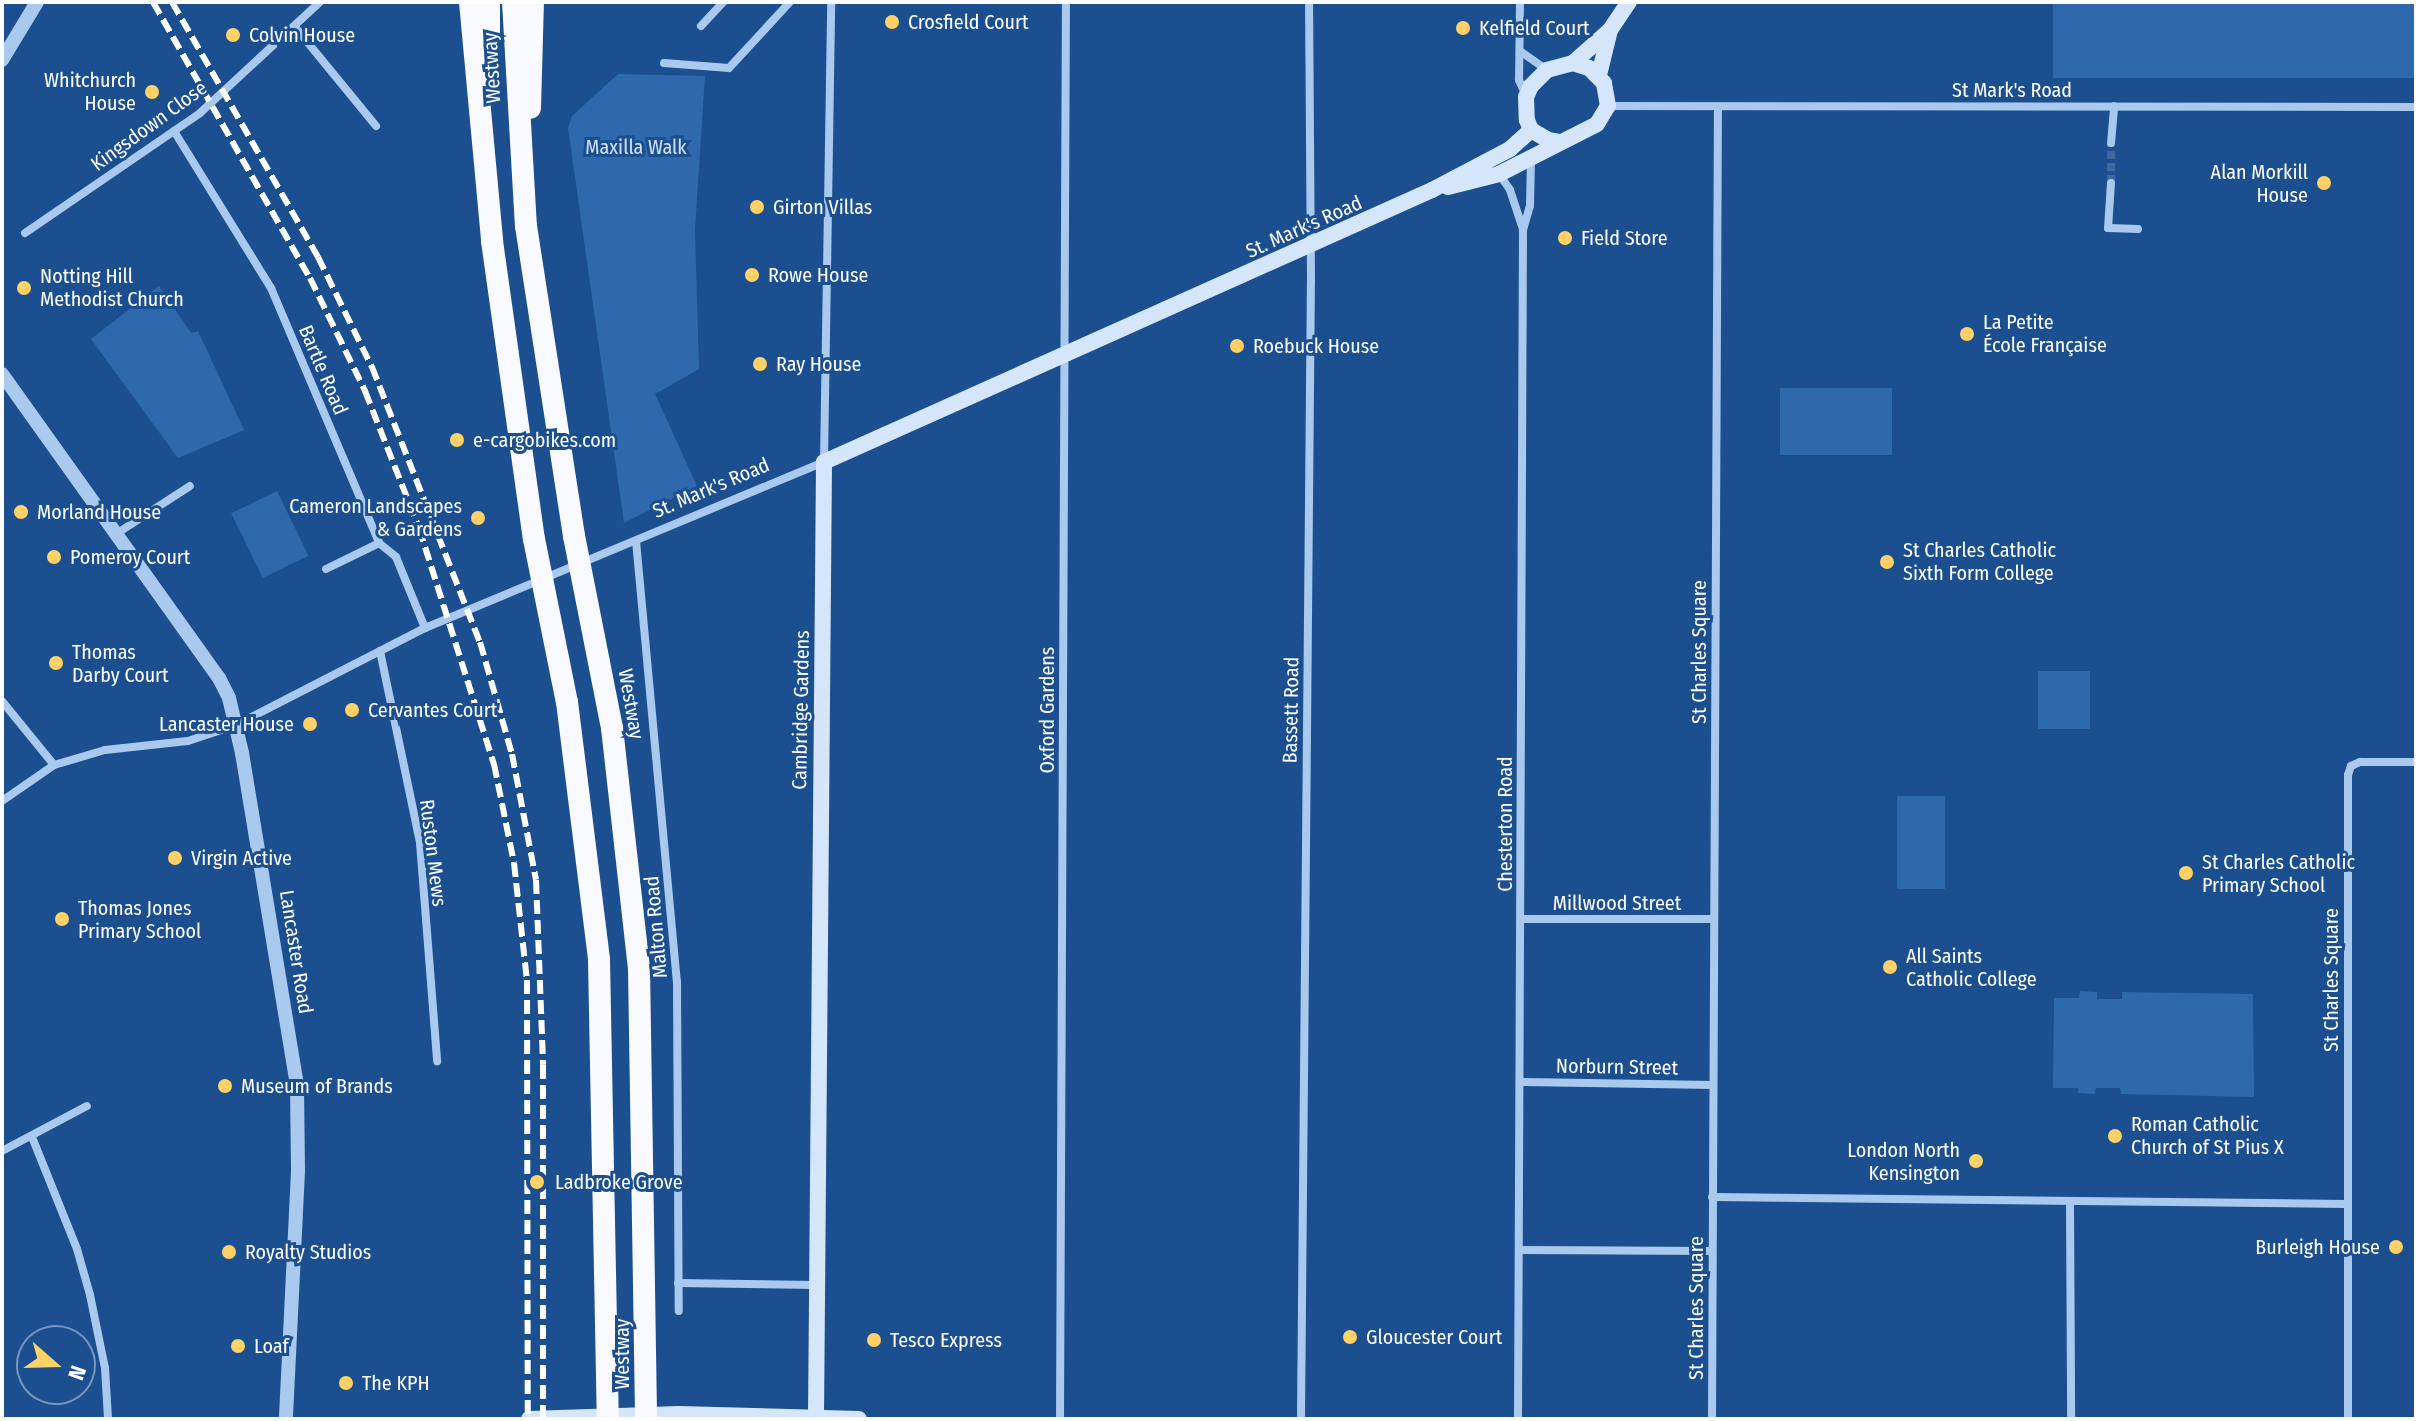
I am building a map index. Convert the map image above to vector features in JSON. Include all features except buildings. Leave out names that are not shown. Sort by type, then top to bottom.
[{"type":"highway","points":[[470,2],[492,241]]},
{"type":"highway","name":"Westway","points":[[489,2],[492,241],[534,539],[567,702],[599,960],[608,1419]]},
{"type":"highway","name":"Westway","points":[[513,2],[526,226],[574,536],[612,728],[639,968],[646,1419]]},
{"type":"highway","points":[[526,226],[533,2]]},
{"type":"main road","points":[[1610,30],[1599,75],[1608,94],[1608,106],[1597,124],[1559,142],[1548,140],[1531,130],[1527,120],[1526,97],[1547,70],[1573,63],[1610,30],[1629,2]]},
{"type":"main road","points":[[1573,63],[1599,75]]},
{"type":"main road","name":"St. Mark's Road","points":[[824,462],[1311,247],[1510,149],[1531,130]]},
{"type":"main road","name":"St. Mark's Road","points":[[1432,190],[1499,174],[1559,142]]},
{"type":"main road","name":"Cambridge Gardens","points":[[816,1418],[824,462]]},
{"type":"main road","points":[[529,1419],[679,1414],[859,1419]]},
{"type":"street","points":[[2,60],[37,2]]},
{"type":"street","name":"Kingsdown Close","points":[[25,233],[200,113],[320,2]]},
{"type":"street","points":[[701,26],[723,2]]},
{"type":"street","points":[[664,63],[729,68],[790,2]]},
{"type":"street","name":"Cambridge Gardens","points":[[824,462],[831,2]]},
{"type":"street","name":"Oxford Gardens","points":[[1060,1419],[1066,2]]},
{"type":"street","name":"Bassett Road","points":[[1301,1419],[1311,247],[1309,2]]},
{"type":"street","points":[[1520,2],[1519,80],[1526,97]]},
{"type":"street","points":[[295,27],[376,126]]},
{"type":"street","points":[[1520,51],[1547,70]]},
{"type":"street","name":"St Mark's Road","points":[[1608,106],[2416,107]]},
{"type":"street","points":[[2111,143],[2114,106]]},
{"type":"street","name":"St Charles Square","points":[[1712,1419],[1718,107]]},
{"type":"street","name":"Bartle Road","points":[[174,131],[271,288],[379,543],[396,557],[425,628]]},
{"type":"street","name":"Chesterton Road","points":[[1518,1419],[1523,230],[1530,206],[1531,159]]},
{"type":"street","name":"Chesterton Road","points":[[1499,174],[1510,190],[1523,230]]},
{"type":"street","points":[[2111,183],[2108,228],[2138,229]]},
{"type":"street","name":"Lancaster Road","points":[[2,374],[219,678],[236,725],[297,1087],[298,1171],[286,1419]]},
{"type":"street","name":"St. Mark's Road","points":[[2,801],[54,765],[105,750],[188,741],[236,725],[425,628],[824,462]]},
{"type":"street","points":[[116,534],[190,486]]},
{"type":"street","name":"Malton Road","points":[[636,541],[677,982],[679,1311]]},
{"type":"street","points":[[326,569],[379,543]]},
{"type":"street","name":"Ruston Mews","points":[[380,651],[420,843],[437,1061]]},
{"type":"street","points":[[2,701],[54,765]]},
{"type":"street","name":"St Charles Square","points":[[2348,1419],[2348,775],[2351,766],[2360,762],[2416,762]]},
{"type":"street","name":"Millwood Street","points":[[1521,919],[1714,919]]},
{"type":"street","name":"Norburn Street","points":[[1520,1082],[1713,1085]]},
{"type":"street","points":[[2,1151],[87,1106]]},
{"type":"street","points":[[32,1137],[77,1249],[90,1295],[105,1368],[108,1419]]},
{"type":"street","points":[[1712,1197],[2346,1204]]},
{"type":"street","points":[[2070,1201],[2071,1419]]},
{"type":"street","points":[[1519,1250],[1712,1251]]},
{"type":"street","points":[[678,1283],[816,1285]]},
{"type":"green space","points":[[2053,2],[2416,2],[2416,78],[2053,78]]},
{"type":"green space","name":"Maxilla Walk","points":[[618,74],[705,76],[695,230],[699,369],[655,394],[697,486],[624,523],[568,128],[572,116]]},
{"type":"green space","points":[[159,286],[191,333],[198,331],[244,430],[178,458],[91,339]]},
{"type":"green space","points":[[1780,388],[1892,388],[1892,455],[1780,455]]},
{"type":"green space","points":[[277,491],[309,556],[263,578],[231,513]]},
{"type":"green space","points":[[2038,671],[2090,671],[2090,729],[2038,729]]},
{"type":"green space","points":[[1897,796],[1945,796],[1945,889],[1897,889]]},
{"type":"green space","points":[[2080,991],[2097,992],[2097,999],[2122,999],[2122,992],[2253,994],[2254,1097],[2121,1094],[2120,1088],[2096,1088],[2095,1094],[2078,1093],[2078,1088],[2053,1088],[2054,998],[2079,998]]},
{"type":"tunnel","points":[[2111,143],[2111,183]]},
{"type":"railway","points":[[153,2],[310,278],[365,391],[419,528],[494,764],[514,863],[527,980],[528,1419]]},
{"type":"railway","points":[[172,2],[318,257],[372,367],[480,642],[512,754],[536,880],[543,1065],[543,1419]]},
{"type":"place","name":"Crosfield Court","points":[[892,22]]},
{"type":"place","name":"Kelfield Court","points":[[1463,28]]},
{"type":"place","name":"Colvin House","points":[[233,35]]},
{"type":"place","name":"Whitchurch House","points":[[152,92]]},
{"type":"place","name":"Alan Morkill House","points":[[2324,183]]},
{"type":"place","name":"Girton Villas","points":[[757,207]]},
{"type":"place","name":"Field Store","points":[[1565,238]]},
{"type":"place","name":"Rowe House","points":[[752,275]]},
{"type":"place","name":"Notting Hill Methodist Church","points":[[24,288]]},
{"type":"place","name":"La Petite École Française","points":[[1967,334]]},
{"type":"place","name":"Roebuck House","points":[[1237,346]]},
{"type":"place","name":"Ray House","points":[[760,364]]},
{"type":"place","name":"e-cargobikes.com","points":[[457,440]]},
{"type":"place","name":"Morland House","points":[[21,512]]},
{"type":"place","name":"Cameron Landscapes & Gardens","points":[[478,518]]},
{"type":"place","name":"Pomeroy Court","points":[[54,557]]},
{"type":"place","name":"St Charles Catholic Sixth Form College","points":[[1887,562]]},
{"type":"place","name":"Thomas Darby Court","points":[[56,663]]},
{"type":"place","name":"Cervantes Court","points":[[352,710]]},
{"type":"place","name":"Lancaster House","points":[[310,724]]},
{"type":"place","name":"Virgin Active","points":[[175,858]]},
{"type":"place","name":"St Charles Catholic Primary School","points":[[2186,873]]},
{"type":"place","name":"Thomas Jones Primary School","points":[[62,919]]},
{"type":"place","name":"All Saints Catholic College","points":[[1890,967]]},
{"type":"place","name":"Museum of Brands","points":[[225,1086]]},
{"type":"place","name":"Roman Catholic Church of St Pius X","points":[[2115,1136]]},
{"type":"place","name":"London North Kensington","points":[[1976,1161]]},
{"type":"place","name":"Ladbroke Grove","points":[[537,1182]]},
{"type":"place","name":"Burleigh House","points":[[2396,1247]]},
{"type":"place","name":"Royalty Studios","points":[[229,1252]]},
{"type":"place","name":"Gloucester Court","points":[[1350,1337]]},
{"type":"place","name":"Tesco Express","points":[[874,1340]]},
{"type":"place","name":"Loaf","points":[[238,1346]]},
{"type":"place","name":"The KPH","points":[[346,1383]]}]
